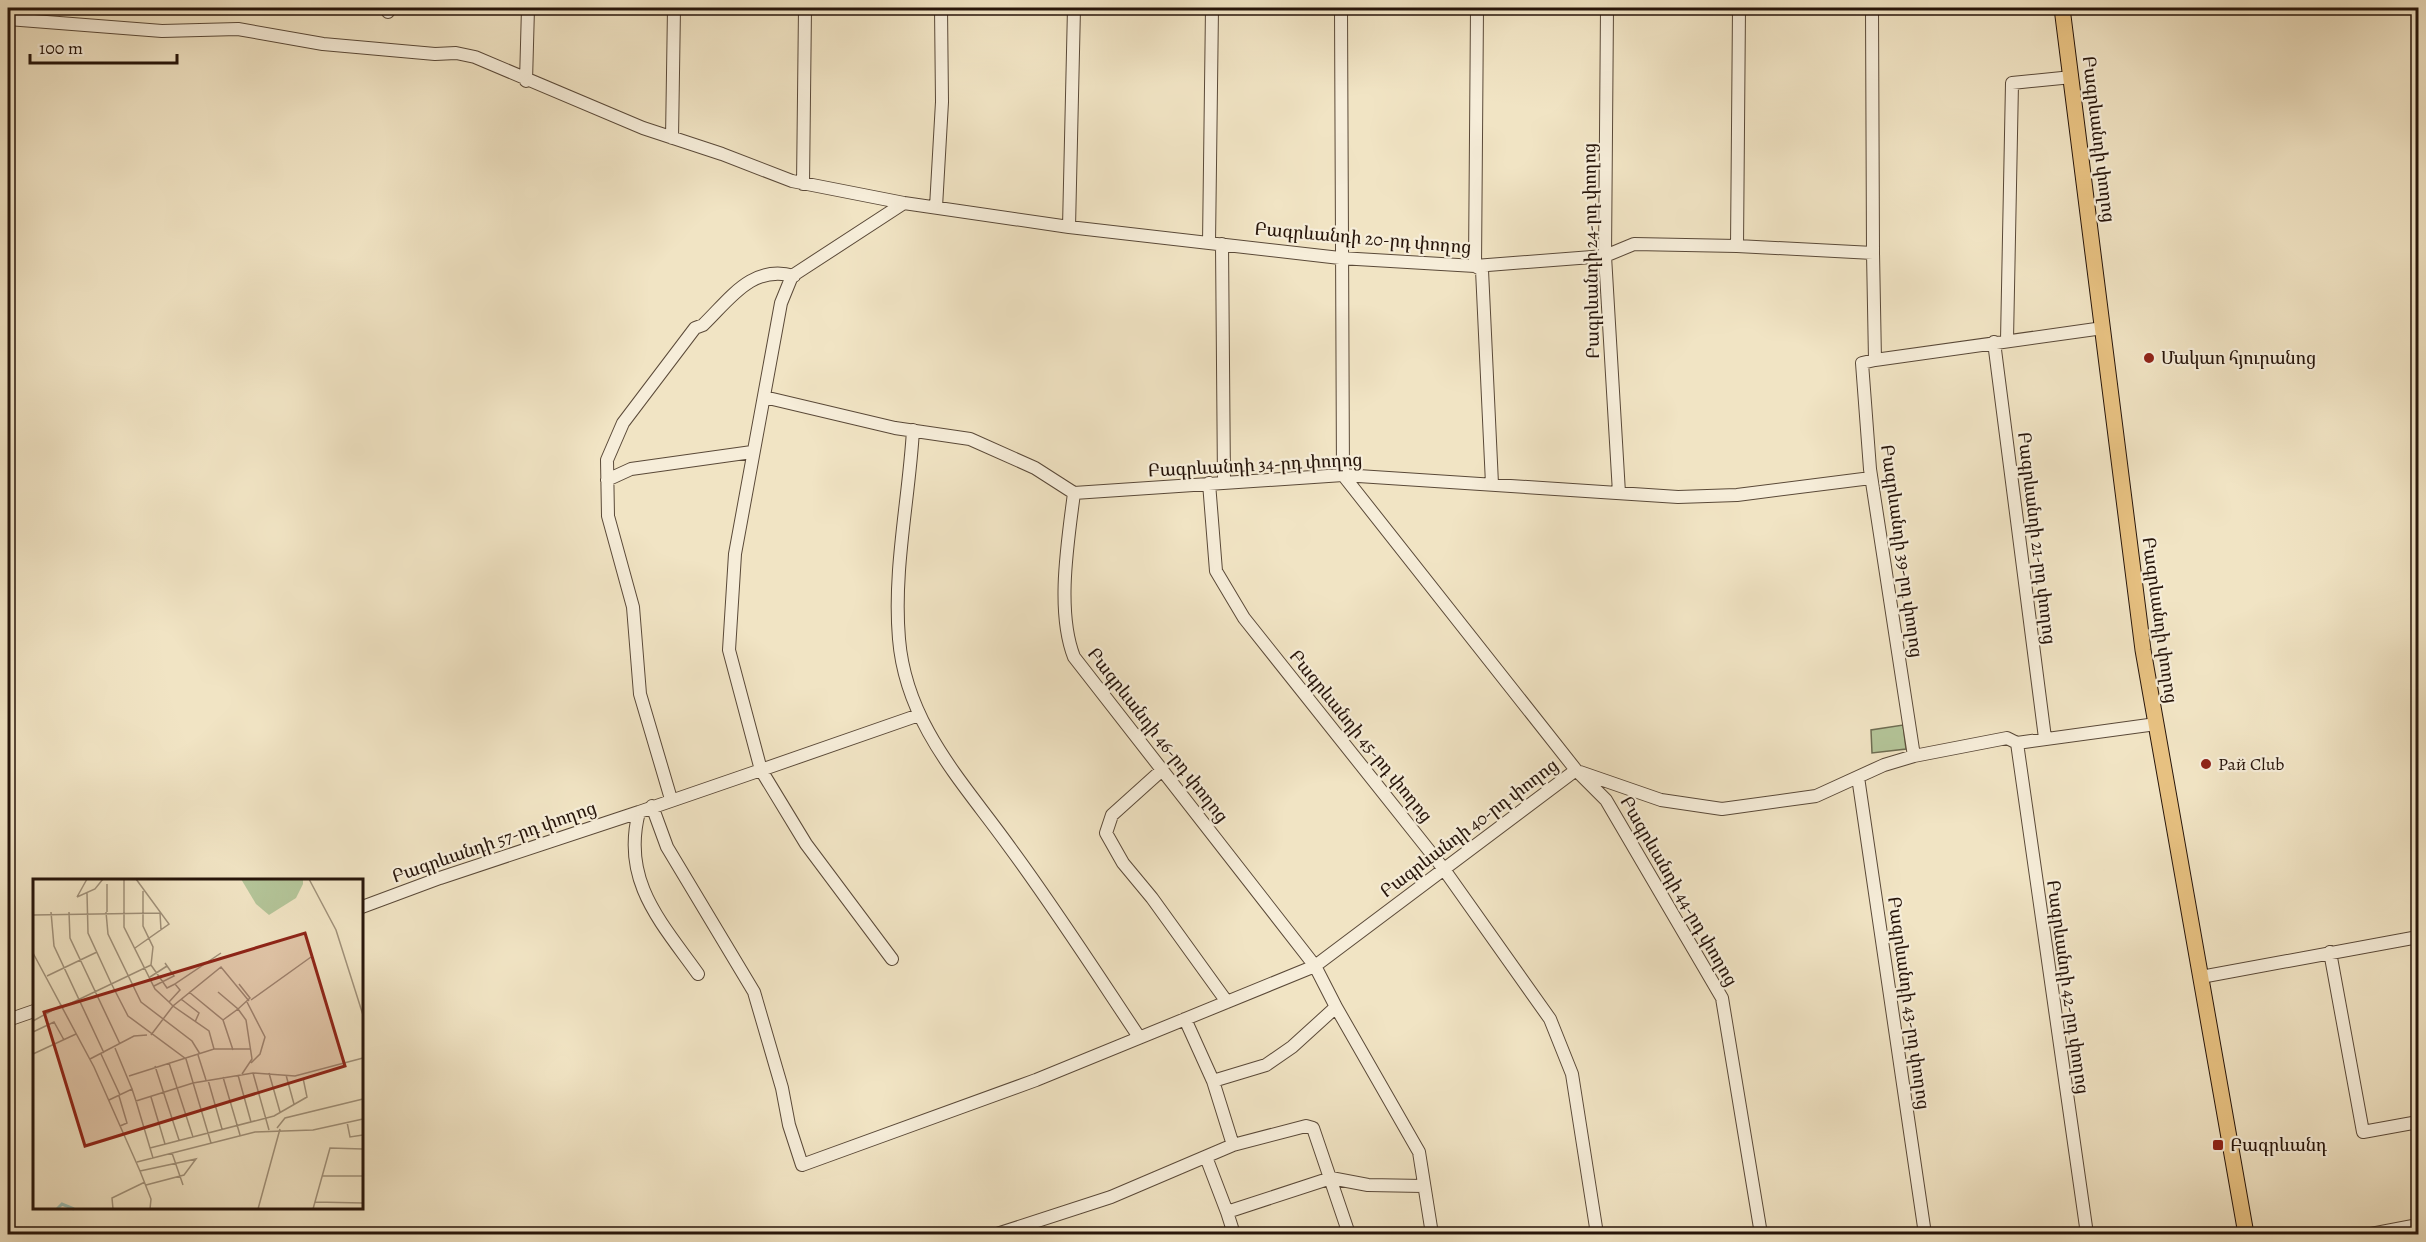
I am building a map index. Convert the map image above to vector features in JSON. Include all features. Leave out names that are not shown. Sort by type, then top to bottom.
[{"type":"main road","name":"Բագրևանդի փողոց","points":[[2062,8],[2143,650],[2246,1234]]},
{"type":"street","points":[[526,81],[528,8]]},
{"type":"street","points":[[672,138],[674,8]]},
{"type":"street","points":[[803,184],[805,8]]},
{"type":"street","points":[[936,207],[942,102],[941,8]]},
{"type":"street","points":[[1069,226],[1074,8]]},
{"type":"street","points":[[1209,243],[1212,8]]},
{"type":"street","points":[[1341,8],[1340,258],[1343,475]]},
{"type":"street","points":[[1477,8],[1475,266],[1482,270],[1492,484]]},
{"type":"street","name":"Բագրևանդի 24-րդ փողոց","points":[[1607,8],[1605,256],[1619,493]]},
{"type":"street","points":[[1737,246],[1739,8]]},
{"type":"street","points":[[1872,8],[1875,360],[2103,328]]},
{"type":"street","name":"Բագրևանդի 20-րդ փողոց","points":[[8,19],[162,31],[238,29],[323,44],[435,54],[456,53],[475,57],[526,81],[672,138],[803,184],[904,203],[1069,226],[1340,258],[1475,266],[1605,256],[1634,244],[1737,246],[1873,253]]},
{"type":"street","points":[[2007,340],[2012,83],[2072,77]]},
{"type":"street","points":[[892,959],[806,844],[761,770],[729,650],[735,554],[781,303],[794,276],[904,203]]},
{"type":"street","points":[[1222,244],[1224,482]]},
{"type":"street","points":[[671,800],[640,694],[633,607],[608,516],[607,460],[623,423],[694,328],[703,325],[754,278],[770,273],[794,276]]},
{"type":"street","name":"Բագրևանդի 21-րդ փողոց","points":[[1994,342],[2045,738]]},
{"type":"street","name":"Բագրևանդի 39-րդ փողոց","points":[[1875,360],[1862,363],[1871,478],[1914,756]]},
{"type":"street","points":[[765,397],[913,430],[970,439],[1035,468],[1074,493]]},
{"type":"street","points":[[913,430],[897,597],[899,641],[919,715],[959,783],[1010,847],[1139,1037]]},
{"type":"street","points":[[607,480],[631,469],[752,452]]},
{"type":"street","name":"Բագրևանդի 34-րդ փողոց","points":[[1074,493],[1343,475],[1678,497],[1737,495],[1871,478]]},
{"type":"street","name":"Բագրևանդի 44-րդ փողոց","points":[[1343,475],[1576,770],[1606,800],[1722,998],[1761,1234]]},
{"type":"street","name":"Բագրևանդի 45-րդ փողոց","points":[[1209,483],[1216,571],[1244,618],[1443,868],[1550,1019],[1572,1074],[1597,1234]]},
{"type":"street","name":"Բագրևանդի 46-րդ փողոց","points":[[1074,493],[1065,563],[1069,643],[1074,657],[1315,966]]},
{"type":"street","name":"Բագրևանդի 57-րդ փողոց","points":[[363,908],[440,878],[919,715]]},
{"type":"street","name":"Բագրևանդի 40-րդ փողոց","points":[[652,806],[667,847],[754,992],[782,1088],[789,1125],[802,1165],[1036,1080],[1315,966],[1576,770],[1661,800],[1722,809],[1816,796],[1884,765],[1914,756],[2007,738],[2017,743],[2156,724]]},
{"type":"street","name":"Բագրևանդի 42-րդ փողոց","points":[[2017,743],[2087,1234]]},
{"type":"street","points":[[1162,770],[1112,816],[1106,832],[1123,863],[1152,898],[1227,1002]]},
{"type":"street","name":"Բագրևանդի 43-րդ փողոց","points":[[1858,777],[1925,1234]]},
{"type":"street","points":[[639,812],[635,828],[636,870],[644,897],[698,974]]},
{"type":"street","points":[[2201,977],[2418,937]]},
{"type":"street","points":[[2330,952],[2362,1132],[2418,1122]]},
{"type":"street","points":[[1315,966],[1419,1152],[1432,1234]]},
{"type":"street","points":[[1213,1081],[1266,1065],[1293,1047],[1336,1007]]},
{"type":"street","points":[[8,1020],[33,1011]]},
{"type":"street","points":[[1185,1019],[1213,1081],[1233,1145]]},
{"type":"street","points":[[997,1234],[1111,1197],[1233,1145],[1306,1126],[1313,1128],[1349,1234]]},
{"type":"street","points":[[1206,1157],[1234,1234]]},
{"type":"street","points":[[1227,1212],[1331,1178],[1368,1185],[1424,1186]]},
{"type":"street","points":[[2371,1234],[2418,1225]]},
{"type":"green space","points":[[1903,725],[1906,749],[1872,753],[1871,730]]},
{"type":"place","name":"Մակաո հյուրանոց","points":[[2149,358]]},
{"type":"place","name":"Рай Club","points":[[2206,764]]},
{"type":"place","name":"Բագրևանդ","points":[[2218,1145]]}]
